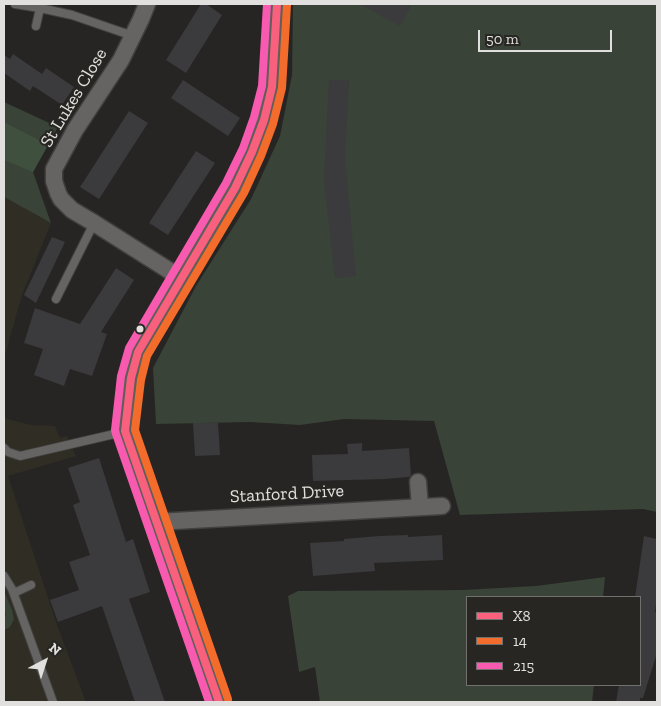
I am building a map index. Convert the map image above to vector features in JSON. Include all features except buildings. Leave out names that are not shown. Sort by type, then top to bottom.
[{"type":"main road","points":[[219,702],[125,431],[131,378],[138,352],[235,188],[252,152],[264,120],[272,87],[276,4]]},
{"type":"street","name":"St Lukes Close","points":[[147,4],[121,60],[75,130],[54,170],[54,181],[61,199],[72,210],[181,278]]},
{"type":"street","points":[[418,482],[420,507]]},
{"type":"street","name":"Stanford Drive","points":[[156,522],[442,506]]},
{"type":"lane","name":"St Lukes Close","points":[[15,4],[72,15],[132,36]]},
{"type":"lane","points":[[36,26],[40,8]]},
{"type":"lane","points":[[56,299],[94,223]]},
{"type":"lane","points":[[4,448],[8,452],[20,456],[125,431]]},
{"type":"lane","points":[[4,576],[14,592],[53,702]]},
{"type":"lane","points":[[14,592],[31,586]]},
{"type":"shaded area","points":[[4,197],[51,223],[22,295],[4,359]]},
{"type":"shaded area","points":[[4,416],[7,419],[31,425],[55,426],[60,438],[67,436],[76,456],[8,476],[57,625],[86,702],[4,702]]},
{"type":"green space","points":[[293,4],[657,4],[657,512],[643,509],[460,515],[434,421],[344,419],[300,425],[250,422],[156,424],[153,368],[196,286],[251,199],[280,136],[292,75]]},
{"type":"green space","points":[[4,102],[58,127],[33,172],[51,223],[4,197]]},
{"type":"green space","points":[[4,122],[48,145],[33,172],[4,160]]},
{"type":"green space","points":[[605,577],[603,596],[466,596],[466,686],[594,686],[592,702],[320,702],[315,667],[299,672],[288,596],[298,591],[463,590],[536,586]]},
{"type":"green space","points":[[4,591],[14,619],[10,627],[4,630],[4,616],[6,615],[4,610]]},
{"type":"transit line","name":"215","points":[[209,702],[115,430],[121,376],[129,348],[226,183],[243,148],[262,86],[267,4]]},
{"type":"transit line","name":"X8","points":[[219,702],[125,431],[131,378],[138,352],[235,188],[252,152],[264,120],[272,87],[277,4]]},
{"type":"transit line","name":"14","points":[[228,699],[135,430],[141,380],[147,356],[244,193],[273,124],[282,88],[287,5]]}]
